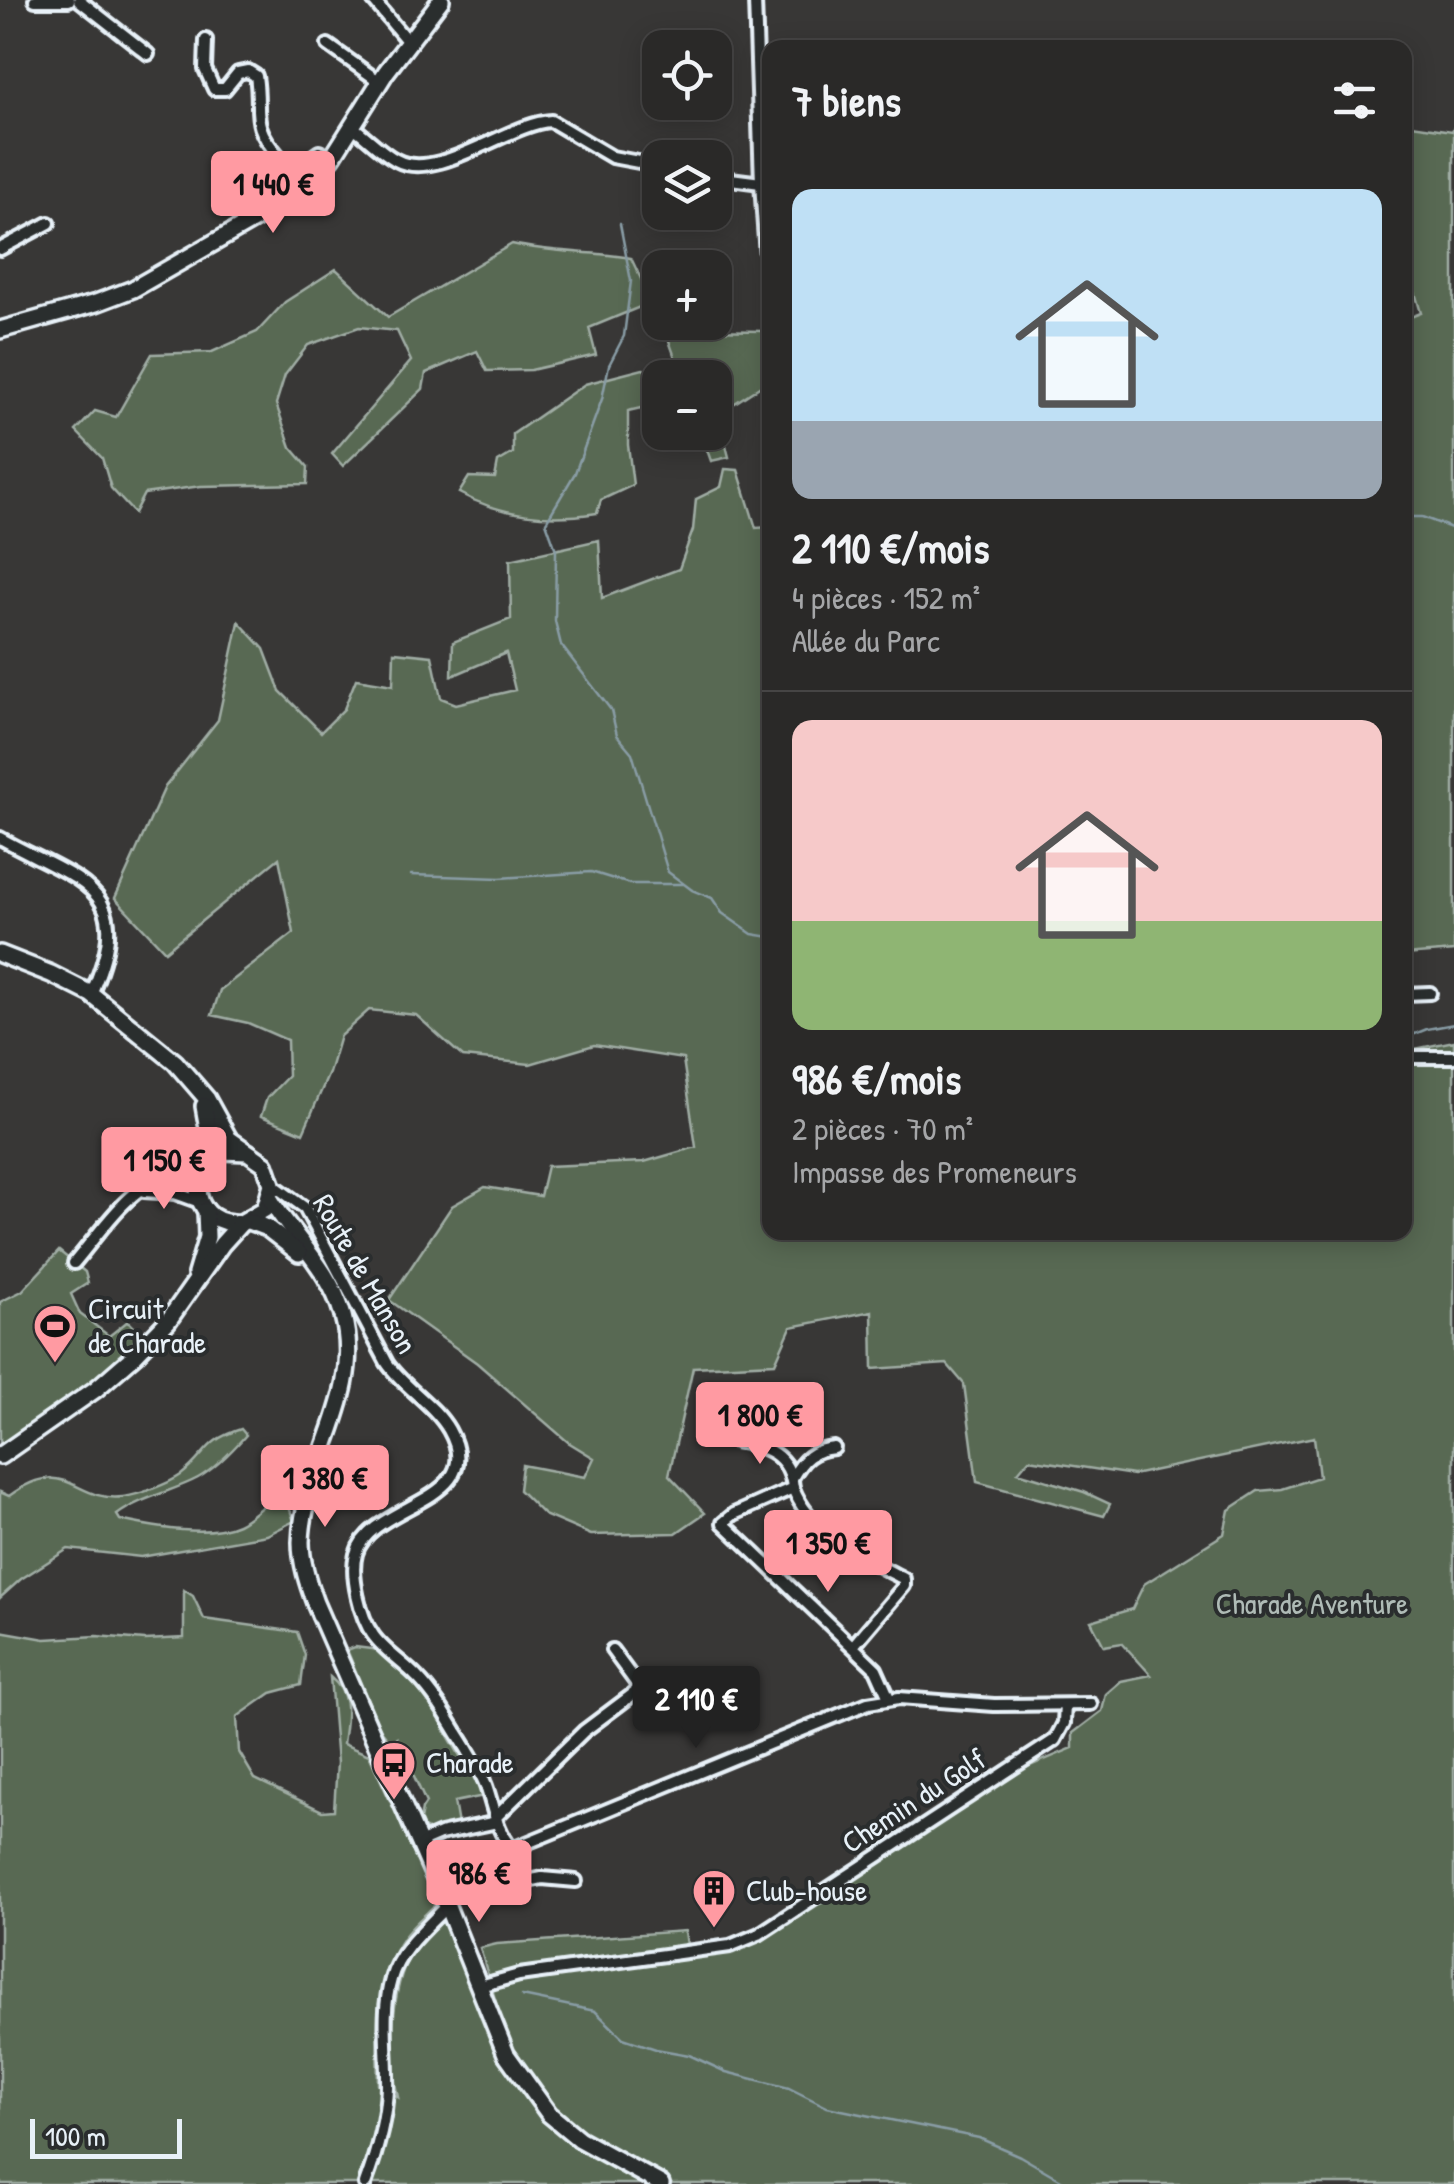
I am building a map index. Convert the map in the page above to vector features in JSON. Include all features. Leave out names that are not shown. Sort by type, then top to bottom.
[{"type":"street","points":[[35,0],[69,0]]},
{"type":"street","points":[[79,0],[148,54]]},
{"type":"street","points":[[373,0],[408,42]]},
{"type":"street","points":[[0,330],[96,304],[169,271],[294,197],[332,158],[380,82],[441,0]]},
{"type":"street","points":[[755,0],[762,198]]},
{"type":"street","points":[[206,40],[206,69],[214,89],[225,89],[238,73],[256,76],[259,130],[286,164],[298,167],[319,152],[332,158]]},
{"type":"street","points":[[328,46],[380,82]]},
{"type":"street","points":[[353,127],[394,160],[411,164],[459,156],[519,129],[552,122],[612,157],[642,163]]},
{"type":"street","points":[[732,179],[761,183]]},
{"type":"street","points":[[0,249],[49,222]]},
{"type":"street","points":[[0,838],[82,882],[102,900],[108,914],[109,939],[91,994]]},
{"type":"street","points":[[0,954],[91,994],[162,1050],[194,1084],[229,1138],[265,1164],[271,1192],[284,1222],[318,1261],[331,1284],[346,1329],[346,1378],[309,1500],[301,1548],[315,1602],[447,1906],[506,2054],[549,2114],[579,2139],[660,2184]]},
{"type":"street","points":[[1412,994],[1430,994]]},
{"type":"street","points":[[1412,1057],[1454,1057]]},
{"type":"street","points":[[180,1304],[208,1237],[198,1184],[210,1140],[207,1117],[194,1084]]},
{"type":"street","points":[[74,1264],[138,1190],[158,1181],[187,1177],[222,1151],[248,1152]]},
{"type":"street","points":[[138,1190],[174,1193],[203,1206],[224,1222],[267,1228],[331,1284]]},
{"type":"street","points":[[0,1456],[116,1374],[156,1335],[222,1244],[265,1209],[271,1192]]},
{"type":"street","name":"Route de Manson","points":[[271,1192],[302,1205],[387,1364],[442,1421],[455,1444],[454,1468],[444,1486],[428,1500],[370,1529],[356,1552],[355,1572],[372,1634],[422,1681],[438,1702],[478,1770],[496,1820]]},
{"type":"street","points":[[735,1441],[772,1450],[783,1460],[797,1500],[818,1523],[853,1553],[904,1579],[904,1586],[853,1646]]},
{"type":"street","points":[[834,1448],[818,1449],[801,1462],[792,1483],[724,1523],[876,1669],[889,1698]]},
{"type":"street","points":[[420,1843],[496,1820],[584,1731],[636,1692],[637,1684],[612,1650]]},
{"type":"street","points":[[512,1849],[800,1728],[889,1698],[994,1705],[1091,1704]]},
{"type":"street","name":"Chemin du Golf","points":[[480,1986],[519,1974],[730,1946],[759,1934],[1054,1740],[1064,1722],[1065,1705]]},
{"type":"street","points":[[496,1820],[512,1849],[523,1882]]},
{"type":"street","points":[[486,1892],[497,1894],[542,1878],[576,1881]]},
{"type":"street","points":[[365,2184],[380,2143],[387,2090],[390,1979],[410,1944],[447,1906]]},
{"type":"green space","points":[[1412,125],[1452,131],[1454,127],[1454,951],[1412,954],[1412,316],[1421,313],[1412,282]]},
{"type":"green space","points":[[512,244],[631,258],[642,281],[642,306],[589,328],[596,355],[531,370],[487,371],[477,351],[426,373],[423,389],[343,466],[332,454],[411,361],[397,331],[359,327],[308,345],[285,375],[276,404],[291,447],[308,467],[307,484],[201,486],[144,494],[134,513],[111,488],[102,458],[76,431],[95,411],[116,417],[152,354],[212,352],[257,332],[285,302],[336,269],[388,317]]},
{"type":"green space","points":[[732,330],[762,331],[762,385],[732,405],[732,360],[676,360],[669,340],[732,340]]},
{"type":"green space","points":[[642,369],[642,410],[628,411],[633,485],[601,500],[597,513],[562,516],[509,512],[459,493],[469,477],[495,478],[498,462],[513,453],[513,434],[585,384]]},
{"type":"green space","points":[[707,450],[727,450],[729,457],[711,461]]},
{"type":"green space","name":"Charade Aventure","points":[[725,469],[738,470],[756,528],[762,528],[762,1240],[1412,1240],[1412,1050],[1454,1041],[1454,2184],[0,2184],[0,1631],[45,1639],[184,1638],[184,1590],[193,1596],[204,1619],[297,1632],[305,1655],[301,1685],[271,1693],[237,1717],[239,1752],[255,1779],[322,1811],[334,1810],[337,1763],[330,1677],[337,1684],[346,1708],[343,1744],[369,1755],[437,1903],[403,1938],[386,1972],[382,1990],[378,2085],[398,2097],[393,2045],[399,1985],[414,1949],[444,1919],[490,2030],[502,2023],[480,1948],[685,1931],[689,1959],[733,1951],[968,1792],[1073,1748],[1073,1733],[1102,1711],[1106,1694],[1121,1681],[1151,1675],[1122,1643],[1104,1646],[1091,1621],[1132,1609],[1144,1584],[1224,1534],[1229,1510],[1258,1491],[1282,1489],[1319,1477],[1314,1437],[1133,1475],[1029,1459],[1018,1472],[1110,1504],[1104,1516],[977,1482],[964,1384],[947,1364],[873,1369],[872,1311],[791,1327],[775,1363],[693,1367],[669,1475],[705,1513],[676,1533],[591,1535],[544,1515],[519,1490],[522,1465],[585,1477],[594,1458],[568,1442],[477,1363],[389,1300],[452,1206],[485,1187],[540,1196],[547,1166],[644,1162],[696,1147],[683,1059],[594,1045],[530,1064],[463,1057],[416,1015],[369,1010],[340,1036],[303,1133],[261,1116],[267,1098],[288,1076],[287,1040],[248,1023],[212,1015],[220,990],[294,933],[279,858],[165,951],[115,898],[165,787],[218,720],[239,622],[264,649],[280,691],[321,732],[344,709],[356,679],[393,685],[394,652],[432,656],[441,698],[456,704],[515,690],[506,653],[452,676],[453,642],[511,619],[510,560],[599,540],[602,598],[679,569],[693,530],[696,499],[721,487]]},
{"type":"green space","name":"Circuit de Charade","points":[[59,1251],[85,1272],[88,1283],[71,1294],[80,1314],[109,1336],[128,1321],[142,1335],[80,1392],[0,1445],[0,1302],[22,1291]]},
{"type":"green space","points":[[241,1429],[246,1435],[205,1474],[117,1515],[120,1520],[147,1526],[211,1530],[238,1524],[272,1500],[285,1496],[294,1521],[267,1535],[141,1557],[68,1549],[21,1579],[0,1598],[0,1492],[9,1496],[28,1484],[57,1479],[106,1497],[137,1494],[181,1475],[212,1443]]},
{"type":"green space","points":[[355,1647],[387,1651],[424,1688],[445,1719],[444,1729],[463,1761],[476,1773],[484,1796],[454,1802],[458,1825],[433,1833],[419,1825],[426,1803],[397,1738],[392,1743],[380,1729],[347,1650]]},
{"type":"waterway","points":[[620,224],[631,281],[624,336],[609,365],[602,399],[575,473],[546,522],[556,550],[555,621],[561,645],[611,710],[617,735],[632,753],[668,872],[692,890],[712,898],[722,913],[752,934],[762,936]]},
{"type":"waterway","points":[[1412,517],[1454,529]]},
{"type":"waterway","points":[[411,875],[500,878],[591,872],[630,884],[683,884]]},
{"type":"waterway","points":[[1412,1035],[1454,1024]]},
{"type":"waterway","points":[[522,1996],[595,2011],[623,2038],[789,2088],[827,2107],[979,2138],[1068,2184]]},
{"type":"place","name":"Circuit de Charade","points":[[55,1364]]},
{"type":"place","name":"Charade","points":[[394,1801]]},
{"type":"place","name":"Club-house","points":[[714,1929]]}]
